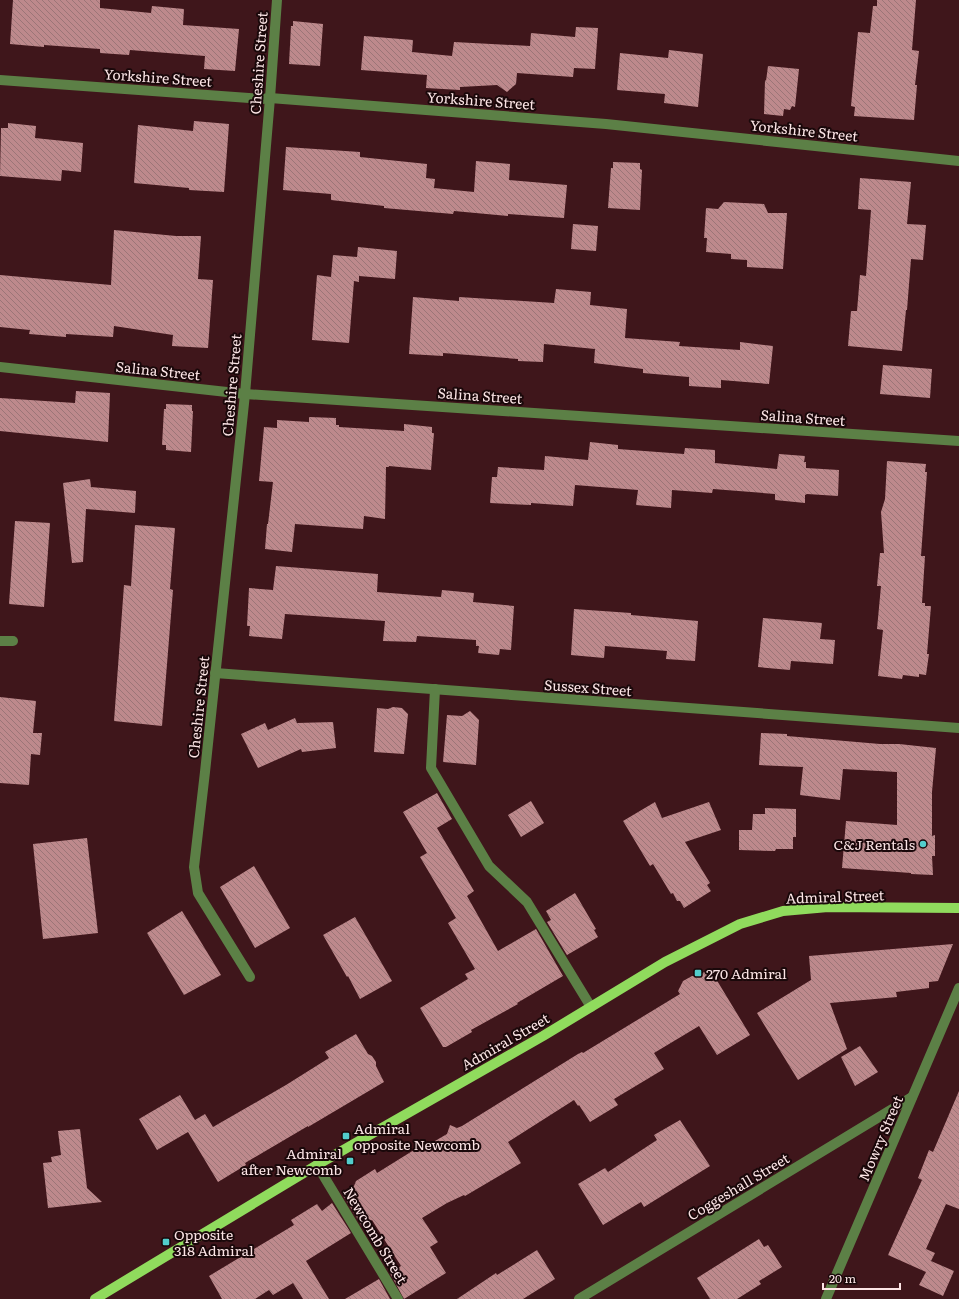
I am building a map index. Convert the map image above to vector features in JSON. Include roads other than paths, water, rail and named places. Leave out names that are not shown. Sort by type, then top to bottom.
[{"type":"main road","name":"Admiral Street","points":[[95,1299],[317,1165],[543,1036],[665,962],[740,924],[784,911],[828,907],[959,908]]},
{"type":"street","name":"Cheshire Street","points":[[250,977],[198,893],[194,867],[245,394],[277,0]]},
{"type":"street","name":"Yorkshire Street","points":[[0,80],[254,99],[270,98],[606,124],[959,161]]},
{"type":"street","name":"Salina Street","points":[[0,366],[245,394],[959,441]]},
{"type":"street","points":[[0,641],[13,641]]},
{"type":"street","name":"Sussex Street","points":[[215,673],[959,728]]},
{"type":"street","points":[[435,690],[431,768],[489,866],[527,902],[590,1007]]},
{"type":"street","name":"Mowry Street","points":[[826,1299],[959,988]]},
{"type":"street","name":"Coggeshall Street","points":[[579,1299],[912,1097]]},
{"type":"street","name":"Newcomb Street","points":[[317,1165],[398,1299]]},
{"type":"place","name":"C&J Rentals","points":[[923,844]]},
{"type":"place","name":"270 Admiral","points":[[698,973]]},
{"type":"place","name":"Admiral opposite Newcomb","points":[[346,1136]]},
{"type":"place","name":"Admiral after Newcomb","points":[[350,1161]]},
{"type":"place","name":"Opposite 318 Admiral","points":[[166,1242]]}]
